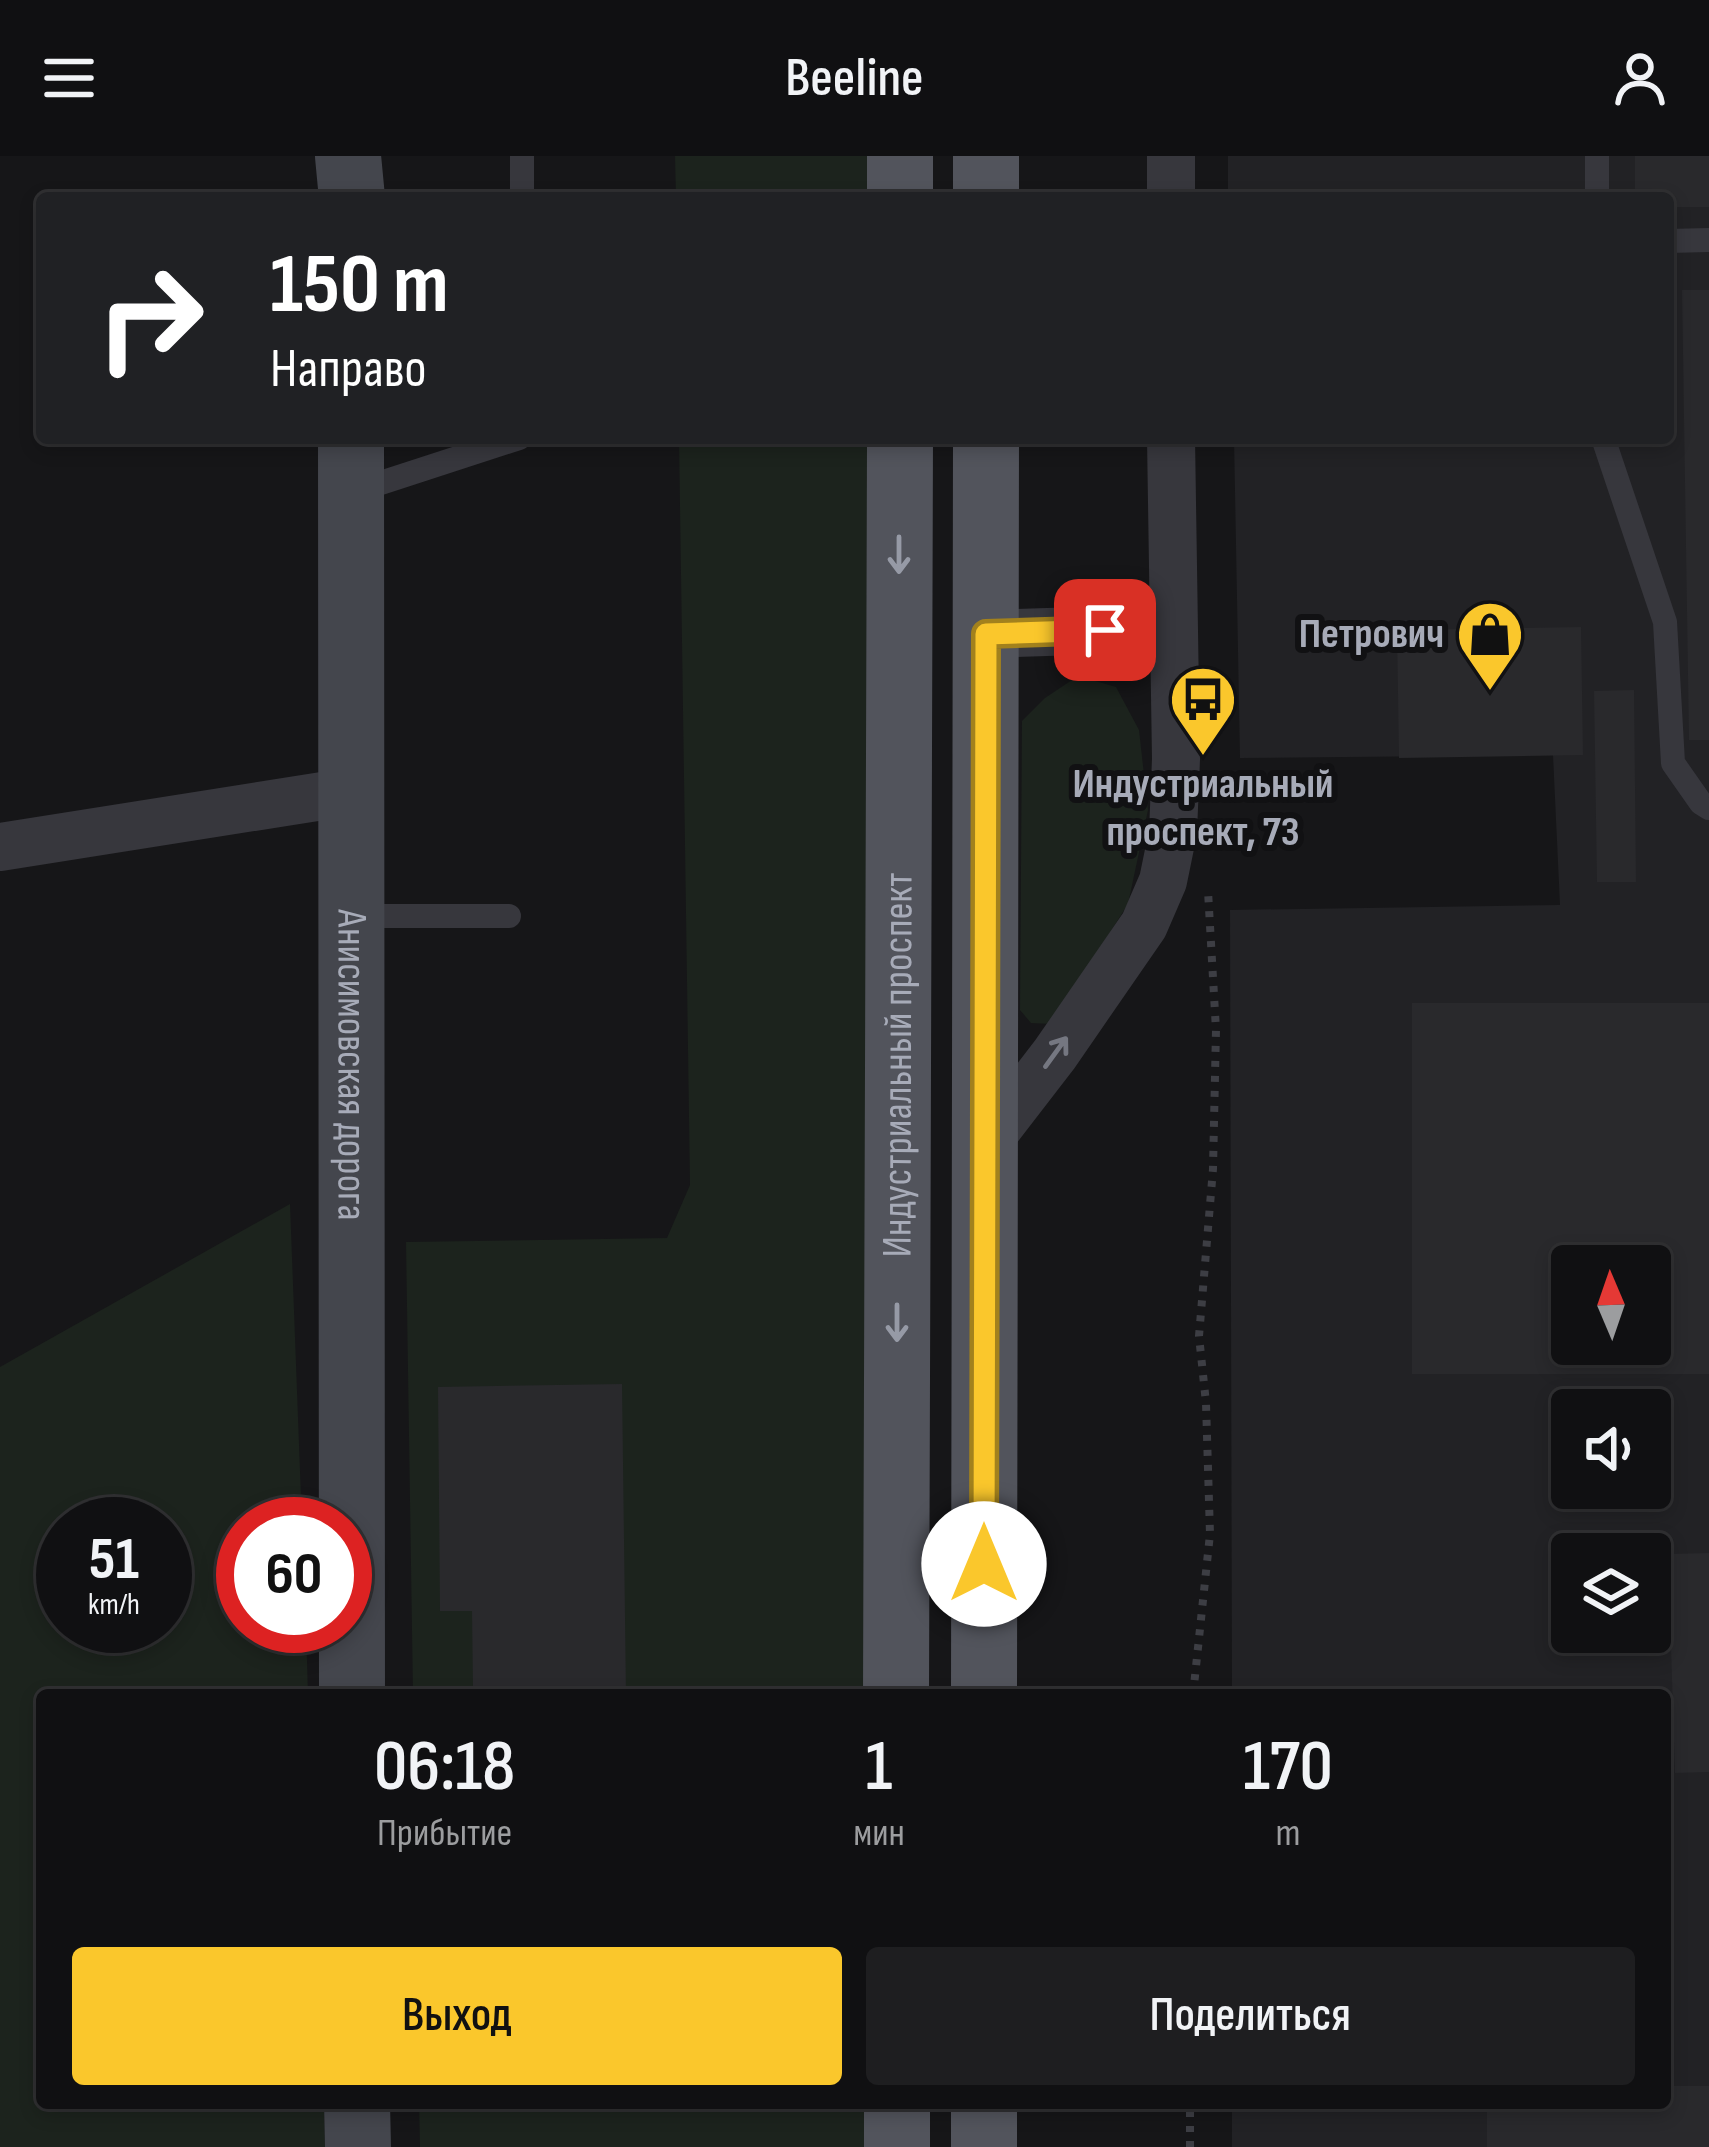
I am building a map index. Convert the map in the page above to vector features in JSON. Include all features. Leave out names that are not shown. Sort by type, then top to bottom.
[{"type":"main road","points":[[900,156],[900,192]]},
{"type":"main road","points":[[986,156],[986,192]]},
{"type":"main road","name":"Индустриальный проспект","points":[[896,1689],[900,444]]},
{"type":"main road","name":"Индустриальный проспект","points":[[984,1689],[986,444]]},
{"type":"main road","points":[[897,2109],[897,2147]]},
{"type":"main road","points":[[984,2109],[984,2147]]},
{"type":"street","points":[[348,156],[352,192]]},
{"type":"street","points":[[1171,156],[1171,192]]},
{"type":"street","points":[[985,1145],[1144,925],[1163,881],[1173,832],[1176,759],[1171,444]]},
{"type":"street","name":"Анисимовская дорога","points":[[350,465],[352,1689]]},
{"type":"street","points":[[986,634],[1172,628]]},
{"type":"street","points":[[0,847],[348,792]]},
{"type":"street","points":[[357,2109],[358,2147]]},
{"type":"lane","points":[[522,156],[522,192]]},
{"type":"lane","points":[[1597,156],[1598,192]]},
{"type":"lane","points":[[1674,241],[1709,241]]},
{"type":"lane","points":[[350,465],[481,444]]},
{"type":"lane","points":[[1605,444],[1665,622],[1673,763],[1709,808]]},
{"type":"lane","points":[[349,916],[509,916]]},
{"type":"path","points":[[1194,1689],[1210,1534],[1199,1336],[1213,1169],[1216,1030],[1204,871]]},
{"type":"path","points":[[1190,2109],[1190,2147]]},
{"type":"shaded area","points":[[675,156],[867,156],[867,192],[676,192]]},
{"type":"shaded area","points":[[1228,156],[1709,156],[1709,2147],[1232,2147],[1232,2109],[1671,2109],[1671,1689],[1232,1689],[1230,910],[1560,905],[1553,755],[1240,758],[1234,444],[1674,444],[1674,192],[1228,192]]},
{"type":"shaded area","points":[[679,444],[867,444],[866,1689],[413,1689],[406,1242],[667,1238],[690,1185]]},
{"type":"shaded area","points":[[1078,676],[1116,687],[1139,730],[1148,810],[1128,904],[1052,1024],[1031,1023],[1020,1010],[1022,721]]},
{"type":"shaded area","points":[[290,1204],[301,1497],[216,1497],[216,1653],[307,1653],[308,1689],[36,1689],[36,2109],[324,2109],[325,2147],[0,2147],[0,1367]]},
{"type":"shaded area","points":[[419,2109],[865,2109],[865,2147],[420,2147]]},
{"type":"building","points":[[1635,156],[1709,156],[1709,207],[1674,207],[1674,192],[1635,192]]},
{"type":"building","points":[[1682,290],[1709,290],[1709,740],[1689,740]]},
{"type":"building","name":"Петрович","points":[[1581,627],[1583,755],[1399,758],[1397,630]]},
{"type":"building","points":[[1634,690],[1636,882],[1597,882],[1594,691]]},
{"type":"building","points":[[1412,1003],[1709,1003],[1709,1374],[1412,1374]]},
{"type":"building","points":[[622,1384],[626,1689],[473,1688],[472,1611],[440,1611],[438,1387]]},
{"type":"building","points":[[1709,1553],[1709,1772],[1675,1773],[1671,1554]]},
{"type":"building","points":[[1671,2086],[1709,2086],[1709,2147],[1487,2147],[1487,2109],[1671,2109]]},
{"type":"place","name":"Петрович","points":[[1490,693]]},
{"type":"place","name":"Индустриальный проспект, 73","points":[[1203,758]]},
{"type":"route","points":[[984,1564],[986,634],[1105,630]]}]
